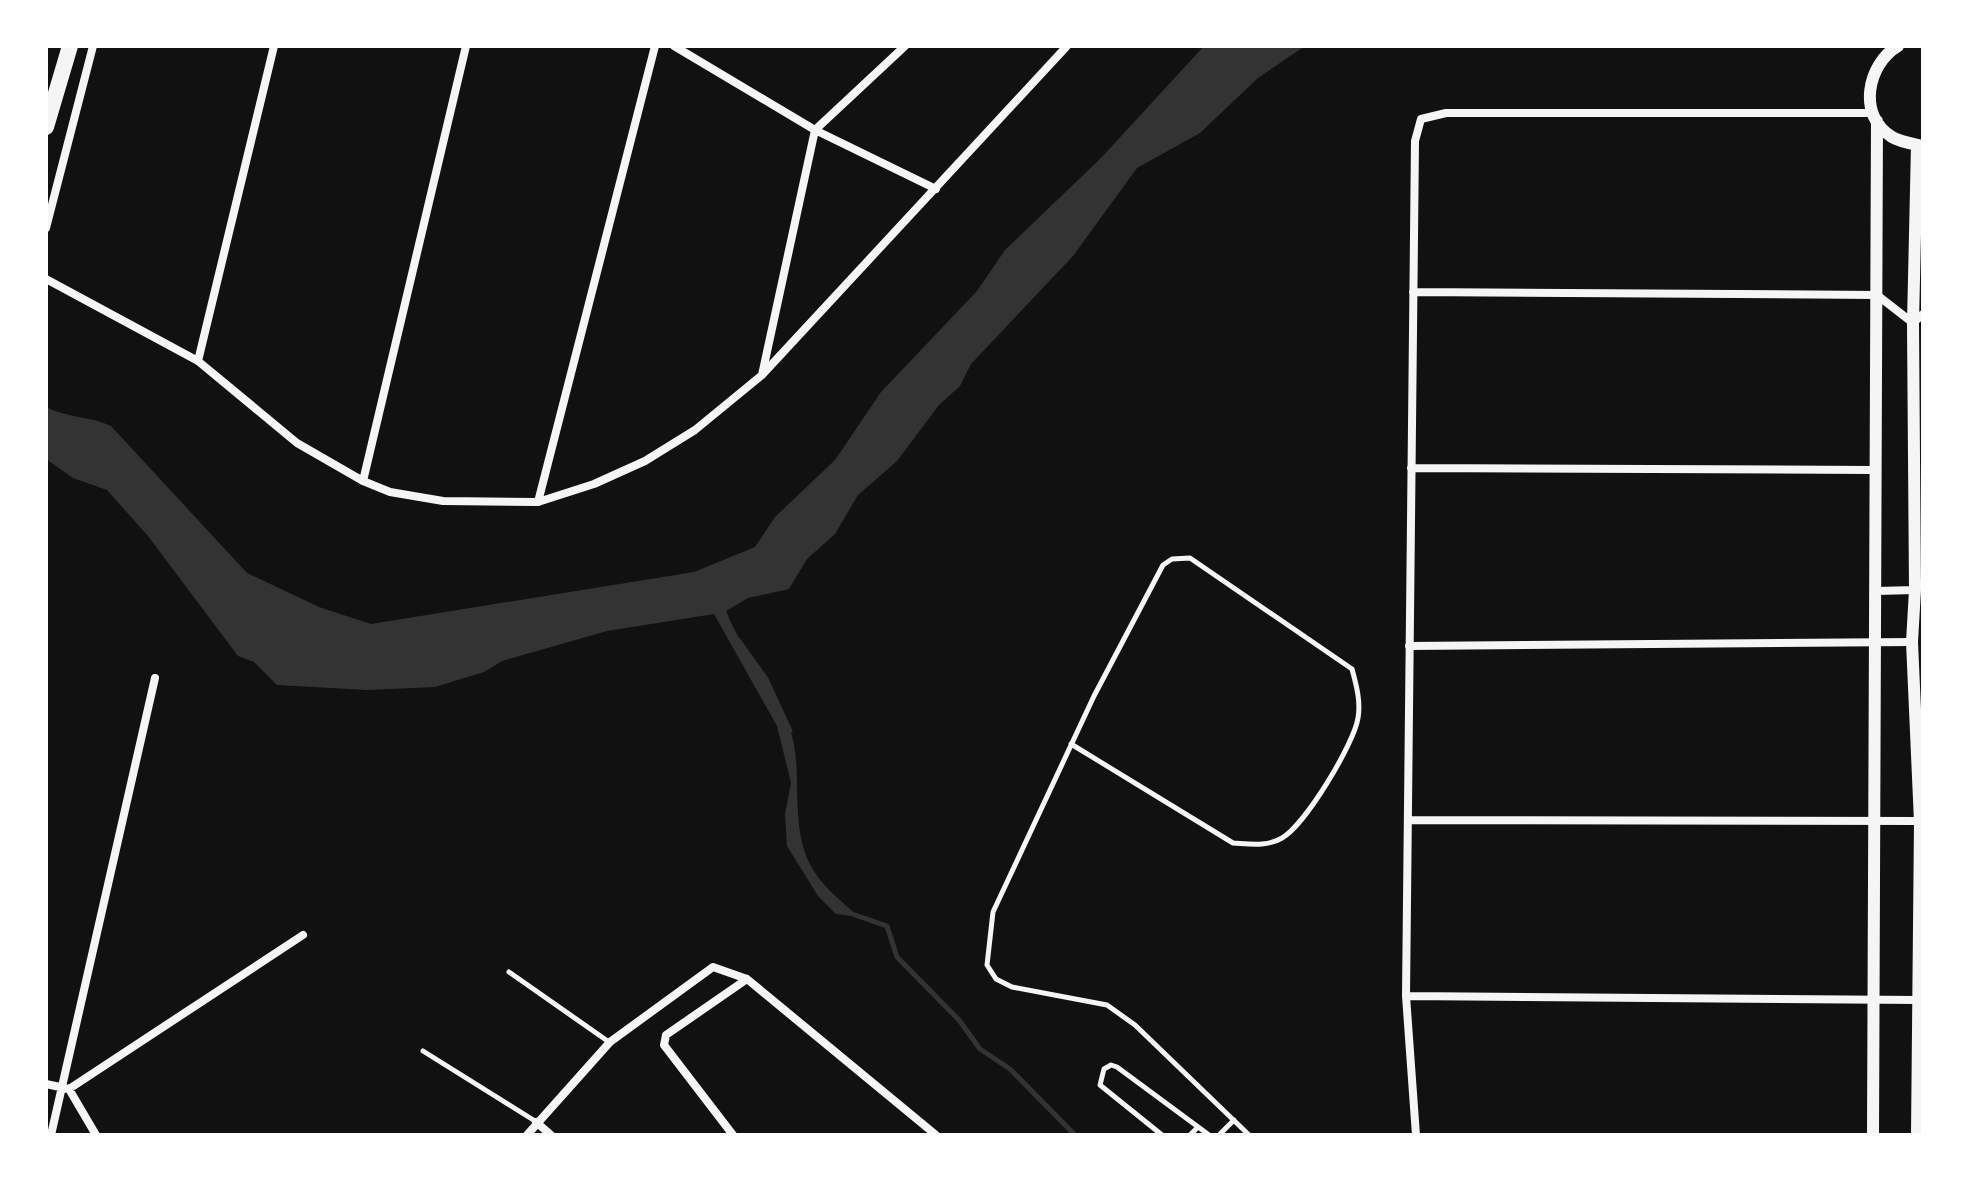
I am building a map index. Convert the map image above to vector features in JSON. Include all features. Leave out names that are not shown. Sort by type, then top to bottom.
[{"type":"highway","points":[[46,127],[70,46]]},
{"type":"street","points":[[46,228],[93,46]]},
{"type":"street","points":[[198,361],[274,46]]},
{"type":"street","points":[[363,481],[466,46]]},
{"type":"street","points":[[538,502],[655,46]]},
{"type":"street","points":[[674,46],[815,130],[936,189]]},
{"type":"street","points":[[762,375],[815,130],[905,46]]},
{"type":"street","points":[[47,280],[198,361],[297,443],[363,481],[390,492],[443,501],[538,502],[594,484],[645,461],[695,430],[762,375],[1067,46]]},
{"type":"street","points":[[1873,1135],[1876,591],[1873,470],[1877,295],[1875,117],[1869,93],[1879,63],[1898,46]]},
{"type":"street","points":[[1416,1135],[1406,996],[1415,141],[1421,119],[1446,113],[1875,117],[1892,137],[1920,146],[1913,323],[1919,586],[1912,642],[1922,821],[1917,1135]]},
{"type":"street","points":[[1413,292],[1877,295],[1913,323]]},
{"type":"street","points":[[1913,323],[1923,314]]},
{"type":"street","points":[[1411,468],[1873,470]]},
{"type":"street","points":[[1876,591],[1919,586]]},
{"type":"street","points":[[1409,646],[1912,642]]},
{"type":"street","points":[[51,1135],[65,1088],[155,678]]},
{"type":"street","points":[[1408,820],[1922,821]]},
{"type":"street","points":[[46,1084],[65,1088],[303,935]]},
{"type":"street","points":[[527,1135],[610,1042],[713,967],[747,979],[936,1135]]},
{"type":"street","points":[[733,1135],[664,1045],[666,1035],[747,979]]},
{"type":"street","points":[[1406,996],[1659,995],[1919,1000]]},
{"type":"street","points":[[65,1088],[96,1135]]},
{"type":"street","points":[[536,1122],[551,1135]]},
{"type":"lane","points":[[1071,744],[1233,843],[1258,845],[1284,838],[1319,796],[1352,740],[1359,717],[1358,692],[1352,669],[1205,567],[1181,557],[1163,565],[1071,744],[993,912],[987,965],[996,979],[1012,987],[1107,1005],[1135,1025],[1249,1135]]},
{"type":"lane","points":[[509,972],[610,1042]]},
{"type":"lane","points":[[423,1051],[536,1122]]},
{"type":"lane","points":[[1162,1135],[1100,1085],[1104,1069],[1117,1067],[1209,1135]]},
{"type":"lane","points":[[1219,1135],[1234,1120]]},
{"type":"lane","points":[[1190,1135],[1198,1127]]},
{"type":"shaded area","points":[[1204,46],[1305,46],[1258,78],[1200,133],[1137,168],[1073,256],[971,364],[960,386],[939,405],[897,461],[858,495],[835,534],[807,559],[789,589],[748,598],[726,611],[791,732],[800,830],[809,861],[828,888],[860,917],[836,914],[818,896],[787,846],[785,814],[791,783],[777,726],[714,614],[607,631],[502,661],[484,672],[435,687],[367,690],[277,685],[254,662],[238,656],[148,536],[107,490],[73,478],[46,459],[46,407],[111,426],[247,573],[319,607],[371,624],[694,572],[755,547],[775,517],[835,460],[881,392],[977,291],[1005,250],[1101,158]]},
{"type":"waterway","points":[[738,640],[766,679],[790,731]]},
{"type":"waterway","points":[[855,915],[887,926],[897,957],[959,1020],[980,1049],[1010,1069],[1075,1135]]}]
